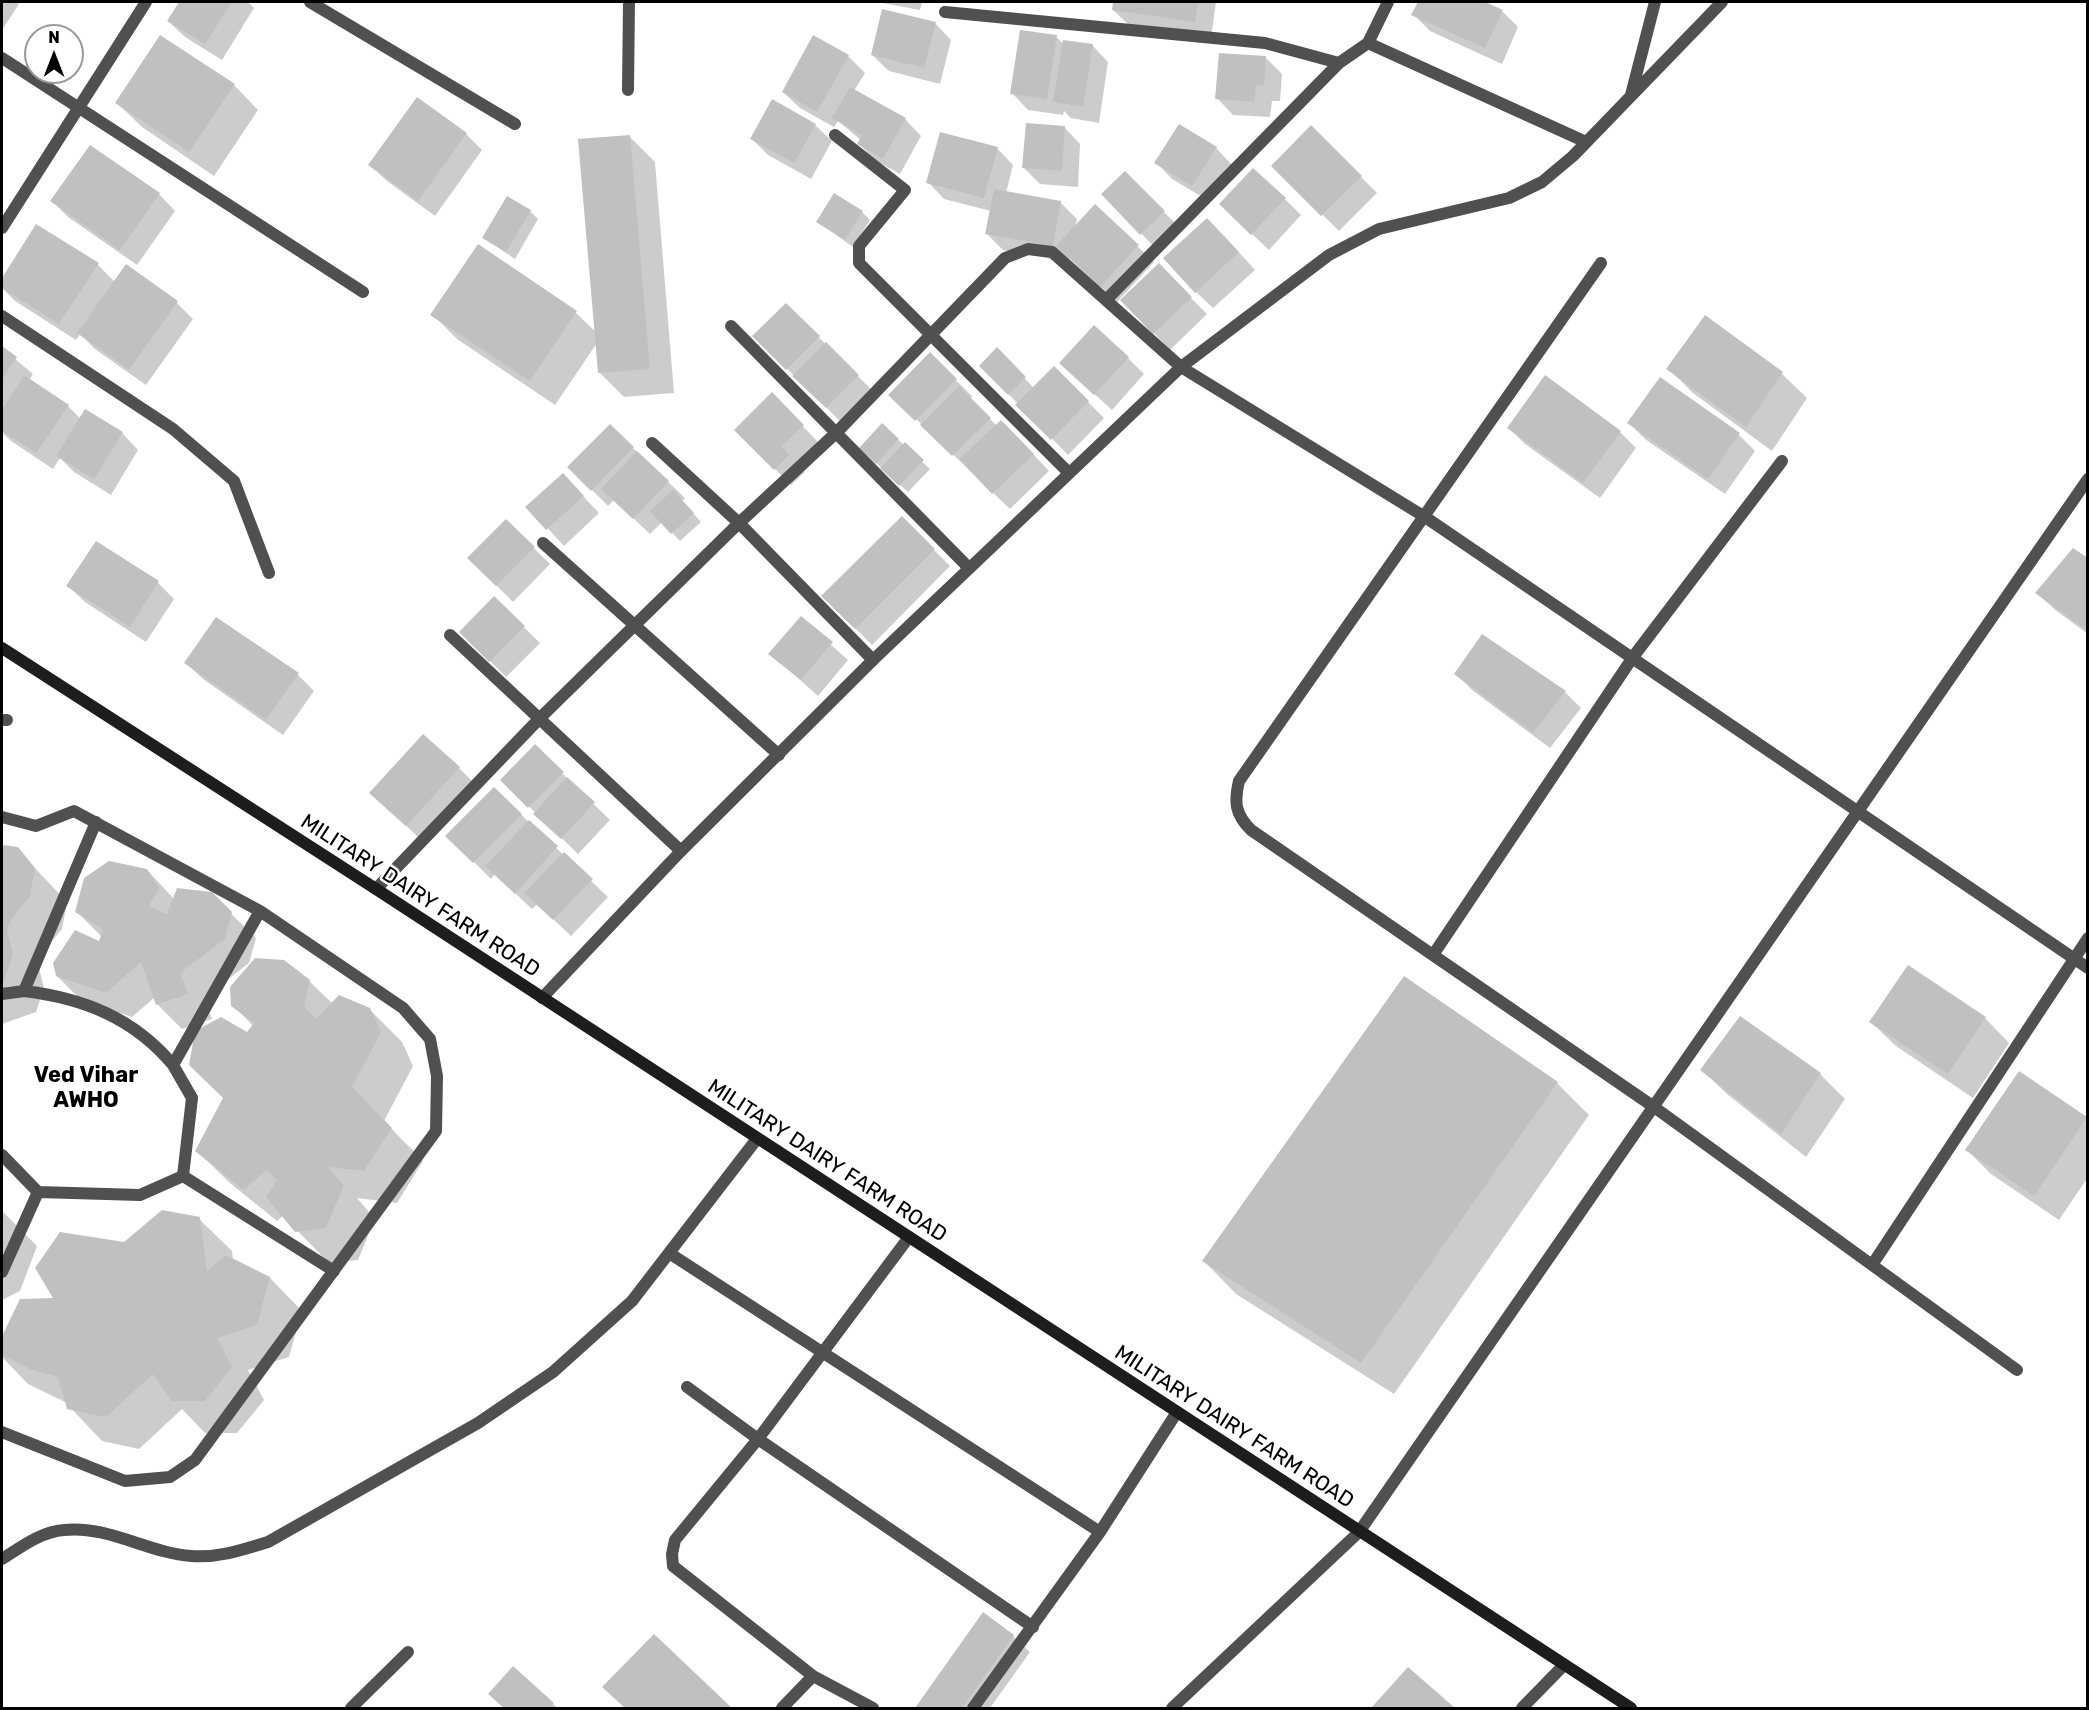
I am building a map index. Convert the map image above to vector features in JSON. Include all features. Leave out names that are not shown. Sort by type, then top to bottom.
[{"type":"main road","name":"MILITARY DAIRY FARM ROAD","points":[[2,648],[376,889],[756,1140],[909,1237],[1631,1708]]},
{"type":"street","points":[[2,228],[146,2]]},
{"type":"street","points":[[310,2],[515,124]]},
{"type":"street","points":[[628,90],[630,2]]},
{"type":"street","points":[[1106,300],[1339,63],[1368,43],[1388,2]]},
{"type":"street","points":[[1631,95],[1655,2]]},
{"type":"street","points":[[542,998],[681,851],[873,660],[968,567],[1181,367],[1329,255],[1379,229],[1509,198],[1542,182],[1586,142],[1722,2]]},
{"type":"street","points":[[945,12],[1264,43],[1339,63]]},
{"type":"street","points":[[1368,43],[1586,142]]},
{"type":"street","points":[[2,58],[363,292]]},
{"type":"street","points":[[835,135],[904,190],[859,246],[857,255],[859,264],[1068,472]]},
{"type":"street","points":[[376,889],[538,719],[633,624],[836,433],[1005,258],[1028,249],[1052,252],[1181,367],[1425,517],[2088,968]]},
{"type":"street","points":[[1601,264],[1239,780],[1235,799],[1238,817],[1251,830],[1654,1107],[2018,1370]]},
{"type":"street","points":[[2,316],[173,429],[234,481],[269,573]]},
{"type":"street","points":[[731,326],[968,567]]},
{"type":"street","points":[[652,443],[739,523],[873,660]]},
{"type":"street","points":[[1433,955],[1633,657],[1782,461]]},
{"type":"street","points":[[1172,1708],[1359,1532],[2088,479]]},
{"type":"street","points":[[543,543],[778,755]]},
{"type":"street","points":[[450,635],[681,851]]},
{"type":"street","points":[[2,817],[36,826],[74,811],[260,911],[403,1008],[430,1039],[437,1076],[436,1131],[195,1460],[170,1477],[125,1481],[2,1432]]},
{"type":"street","points":[[24,991],[96,822]]},
{"type":"street","points":[[173,1065],[260,911]]},
{"type":"street","points":[[1872,1264],[2088,938]]},
{"type":"street","points":[[2,994],[24,991],[63,996],[98,1008],[153,1041],[173,1065],[192,1098],[183,1176]]},
{"type":"street","points":[[2,1559],[38,1536],[64,1530],[97,1533],[190,1556],[230,1554],[268,1542],[478,1423],[553,1372],[632,1301],[756,1140]]},
{"type":"street","points":[[2,1155],[38,1192],[140,1196],[183,1176]]},
{"type":"street","points":[[183,1176],[334,1271]]},
{"type":"street","points":[[2,1272],[38,1192]]},
{"type":"street","points":[[873,1708],[813,1676],[674,1566],[672,1554],[675,1540],[758,1439],[909,1237]]},
{"type":"street","points":[[669,1253],[1100,1532]]},
{"type":"street","points":[[687,1387],[758,1439],[1033,1627]]},
{"type":"street","points":[[973,1708],[1100,1532],[1177,1412]]},
{"type":"street","points":[[351,1708],[408,1652]]},
{"type":"street","points":[[1522,1708],[1564,1665]]},
{"type":"street","points":[[782,1708],[813,1676]]},
{"type":"building","points":[[179,2],[232,2],[205,44],[167,21]]},
{"type":"building","points":[[1113,2],[1198,2],[1195,22],[1112,10]]},
{"type":"building","points":[[1418,2],[1485,2],[1503,10],[1485,48],[1411,15]]},
{"type":"building","points":[[882,9],[936,22],[924,68],[871,55]]},
{"type":"building","points":[[1020,30],[1057,35],[1047,99],[1010,94]]},
{"type":"building","points":[[160,35],[235,84],[189,152],[115,103]]},
{"type":"building","points":[[813,35],[849,55],[817,112],[782,92]]},
{"type":"building","points":[[1063,40],[1093,44],[1083,107],[1053,102]]},
{"type":"building","points":[[1219,53],[1266,56],[1264,86],[1256,85],[1254,102],[1215,99]]},
{"type":"building","points":[[850,87],[906,118],[883,159],[857,144],[862,135],[832,118]]},
{"type":"building","points":[[417,97],[467,133],[418,201],[368,165]]},
{"type":"building","points":[[772,99],[816,124],[794,163],[750,139]]},
{"type":"building","points":[[1026,123],[1065,126],[1062,171],[1022,168]]},
{"type":"building","points":[[1179,124],[1217,147],[1192,186],[1154,163]]},
{"type":"building","points":[[1311,125],[1362,176],[1321,216],[1271,166]]},
{"type":"building","points":[[940,132],[998,147],[984,198],[926,183]]},
{"type":"building","points":[[630,135],[650,369],[598,373],[578,139]]},
{"type":"building","points":[[90,145],[160,193],[120,250],[50,201]]},
{"type":"building","points":[[1253,168],[1286,198],[1251,235],[1219,204]]},
{"type":"building","points":[[1125,171],[1165,211],[1140,235],[1101,194]]},
{"type":"building","points":[[994,189],[1061,201],[1053,246],[985,234]]},
{"type":"building","points":[[834,193],[863,211],[845,240],[816,222]]},
{"type":"building","points":[[507,196],[531,210],[506,252],[482,238]]},
{"type":"building","points":[[1095,204],[1139,245],[1100,287],[1056,246]]},
{"type":"building","points":[[1207,218],[1239,252],[1195,293],[1163,258]]},
{"type":"building","points":[[36,224],[99,263],[59,324],[2,288],[2,278]]},
{"type":"building","points":[[478,244],[577,311],[530,381],[430,315]]},
{"type":"building","points":[[1159,263],[1192,297],[1153,334],[1120,300]]},
{"type":"building","points":[[126,264],[178,301],[129,370],[77,333]]},
{"type":"building","points":[[786,303],[820,336],[786,370],[752,336]]},
{"type":"building","points":[[1705,315],[1783,372],[1746,427],[1666,369]]},
{"type":"building","points":[[1094,325],[1129,357],[1094,395],[1059,363]]},
{"type":"building","points":[[826,342],[859,375],[826,408],[792,376]]},
{"type":"building","points":[[2,346],[17,357],[2,379]]},
{"type":"building","points":[[997,347],[1026,377],[1008,395],[979,366]]},
{"type":"building","points":[[930,352],[957,379],[915,421],[888,395]]},
{"type":"building","points":[[1054,366],[1089,401],[1051,440],[1015,405]]},
{"type":"building","points":[[24,375],[69,405],[36,453],[2,431],[2,410]]},
{"type":"building","points":[[1545,375],[1621,431],[1583,483],[1507,428]]},
{"type":"building","points":[[1660,377],[1740,433],[1708,479],[1627,423]]},
{"type":"building","points":[[959,386],[991,418],[952,456],[920,425]]},
{"type":"building","points":[[772,392],[804,425],[782,446],[789,455],[774,470],[734,430]]},
{"type":"building","points":[[85,409],[123,432],[94,479],[56,456]]},
{"type":"building","points":[[1001,420],[1034,454],[992,494],[959,459]]},
{"type":"building","points":[[882,423],[899,439],[876,464],[859,448]]},
{"type":"building","points":[[610,424],[634,447],[591,491],[567,467]]},
{"type":"building","points":[[905,442],[924,460],[899,486],[880,468]]},
{"type":"building","points":[[637,451],[669,481],[633,519],[601,489]]},
{"type":"building","points":[[563,473],[584,496],[546,530],[525,507]]},
{"type":"building","points":[[673,490],[694,513],[671,534],[650,511]]},
{"type":"building","points":[[902,516],[935,549],[855,629],[821,596]]},
{"type":"building","points":[[506,519],[535,547],[496,586],[467,558]]},
{"type":"building","points":[[96,541],[159,581],[130,627],[66,586]]},
{"type":"building","points":[[2073,548],[2088,558],[2088,631],[2035,593]]},
{"type":"building","points":[[494,596],[525,626],[489,662],[459,632]]},
{"type":"building","points":[[801,616],[833,642],[801,680],[768,654]]},
{"type":"building","points":[[216,617],[299,673],[266,720],[184,663]]},
{"type":"building","points":[[1482,634],[1566,691],[1533,733],[1454,674]]},
{"type":"building","points":[[423,734],[460,767],[406,826],[369,793]]},
{"type":"building","points":[[535,744],[564,772],[528,808],[500,780]]},
{"type":"building","points":[[567,777],[595,802],[561,839],[533,814]]},
{"type":"building","points":[[494,787],[522,814],[473,863],[445,836]]},
{"type":"building","points":[[529,820],[558,846],[515,894],[485,866]]},
{"type":"building","points":[[2,845],[18,847],[35,868],[30,896],[11,920],[7,930],[13,955],[2,981]]},
{"type":"building","points":[[564,852],[593,879],[553,920],[524,893]]},
{"type":"building","points":[[109,861],[147,869],[159,888],[149,906],[167,914],[177,888],[212,892],[232,912],[225,939],[180,973],[188,994],[156,1005],[141,962],[106,993],[56,976],[53,963],[75,930],[99,941],[103,929],[75,912],[84,878]]},
{"type":"building","points":[[255,958],[284,960],[310,980],[304,1006],[316,1019],[339,995],[370,1008],[381,1032],[352,1087],[392,1128],[364,1171],[327,1167],[344,1185],[326,1228],[295,1232],[266,1197],[277,1180],[266,1170],[244,1190],[195,1151],[223,1098],[189,1065],[195,1031],[221,1017],[247,1032],[254,1023],[231,1006],[230,987]]},
{"type":"building","points":[[1908,965],[1986,1017],[1948,1074],[1869,1022]]},
{"type":"building","points":[[1404,976],[1558,1082],[1361,1363],[1202,1261]]},
{"type":"building","points":[[1740,1016],[1821,1073],[1781,1134],[1700,1070]]},
{"type":"building","points":[[2019,1071],[2087,1117],[2034,1196],[1965,1150]]},
{"type":"building","points":[[162,1210],[200,1217],[207,1271],[226,1255],[270,1277],[257,1325],[217,1338],[232,1367],[205,1401],[171,1401],[153,1374],[106,1417],[67,1409],[58,1377],[32,1370],[2,1355],[2,1336],[20,1299],[53,1298],[35,1268],[60,1232],[124,1242]]},
{"type":"building","points":[[983,1612],[1014,1635],[962,1708],[915,1708]]},
{"type":"building","points":[[654,1634],[732,1708],[625,1708],[602,1687]]},
{"type":"building","points":[[513,1666],[554,1703],[549,1708],[504,1708],[488,1694]]},
{"type":"building","points":[[1408,1667],[1455,1708],[1371,1708]]},
{"type":"district","name":"Ved Vihar AWHO","points":[[86,1088]]}]
